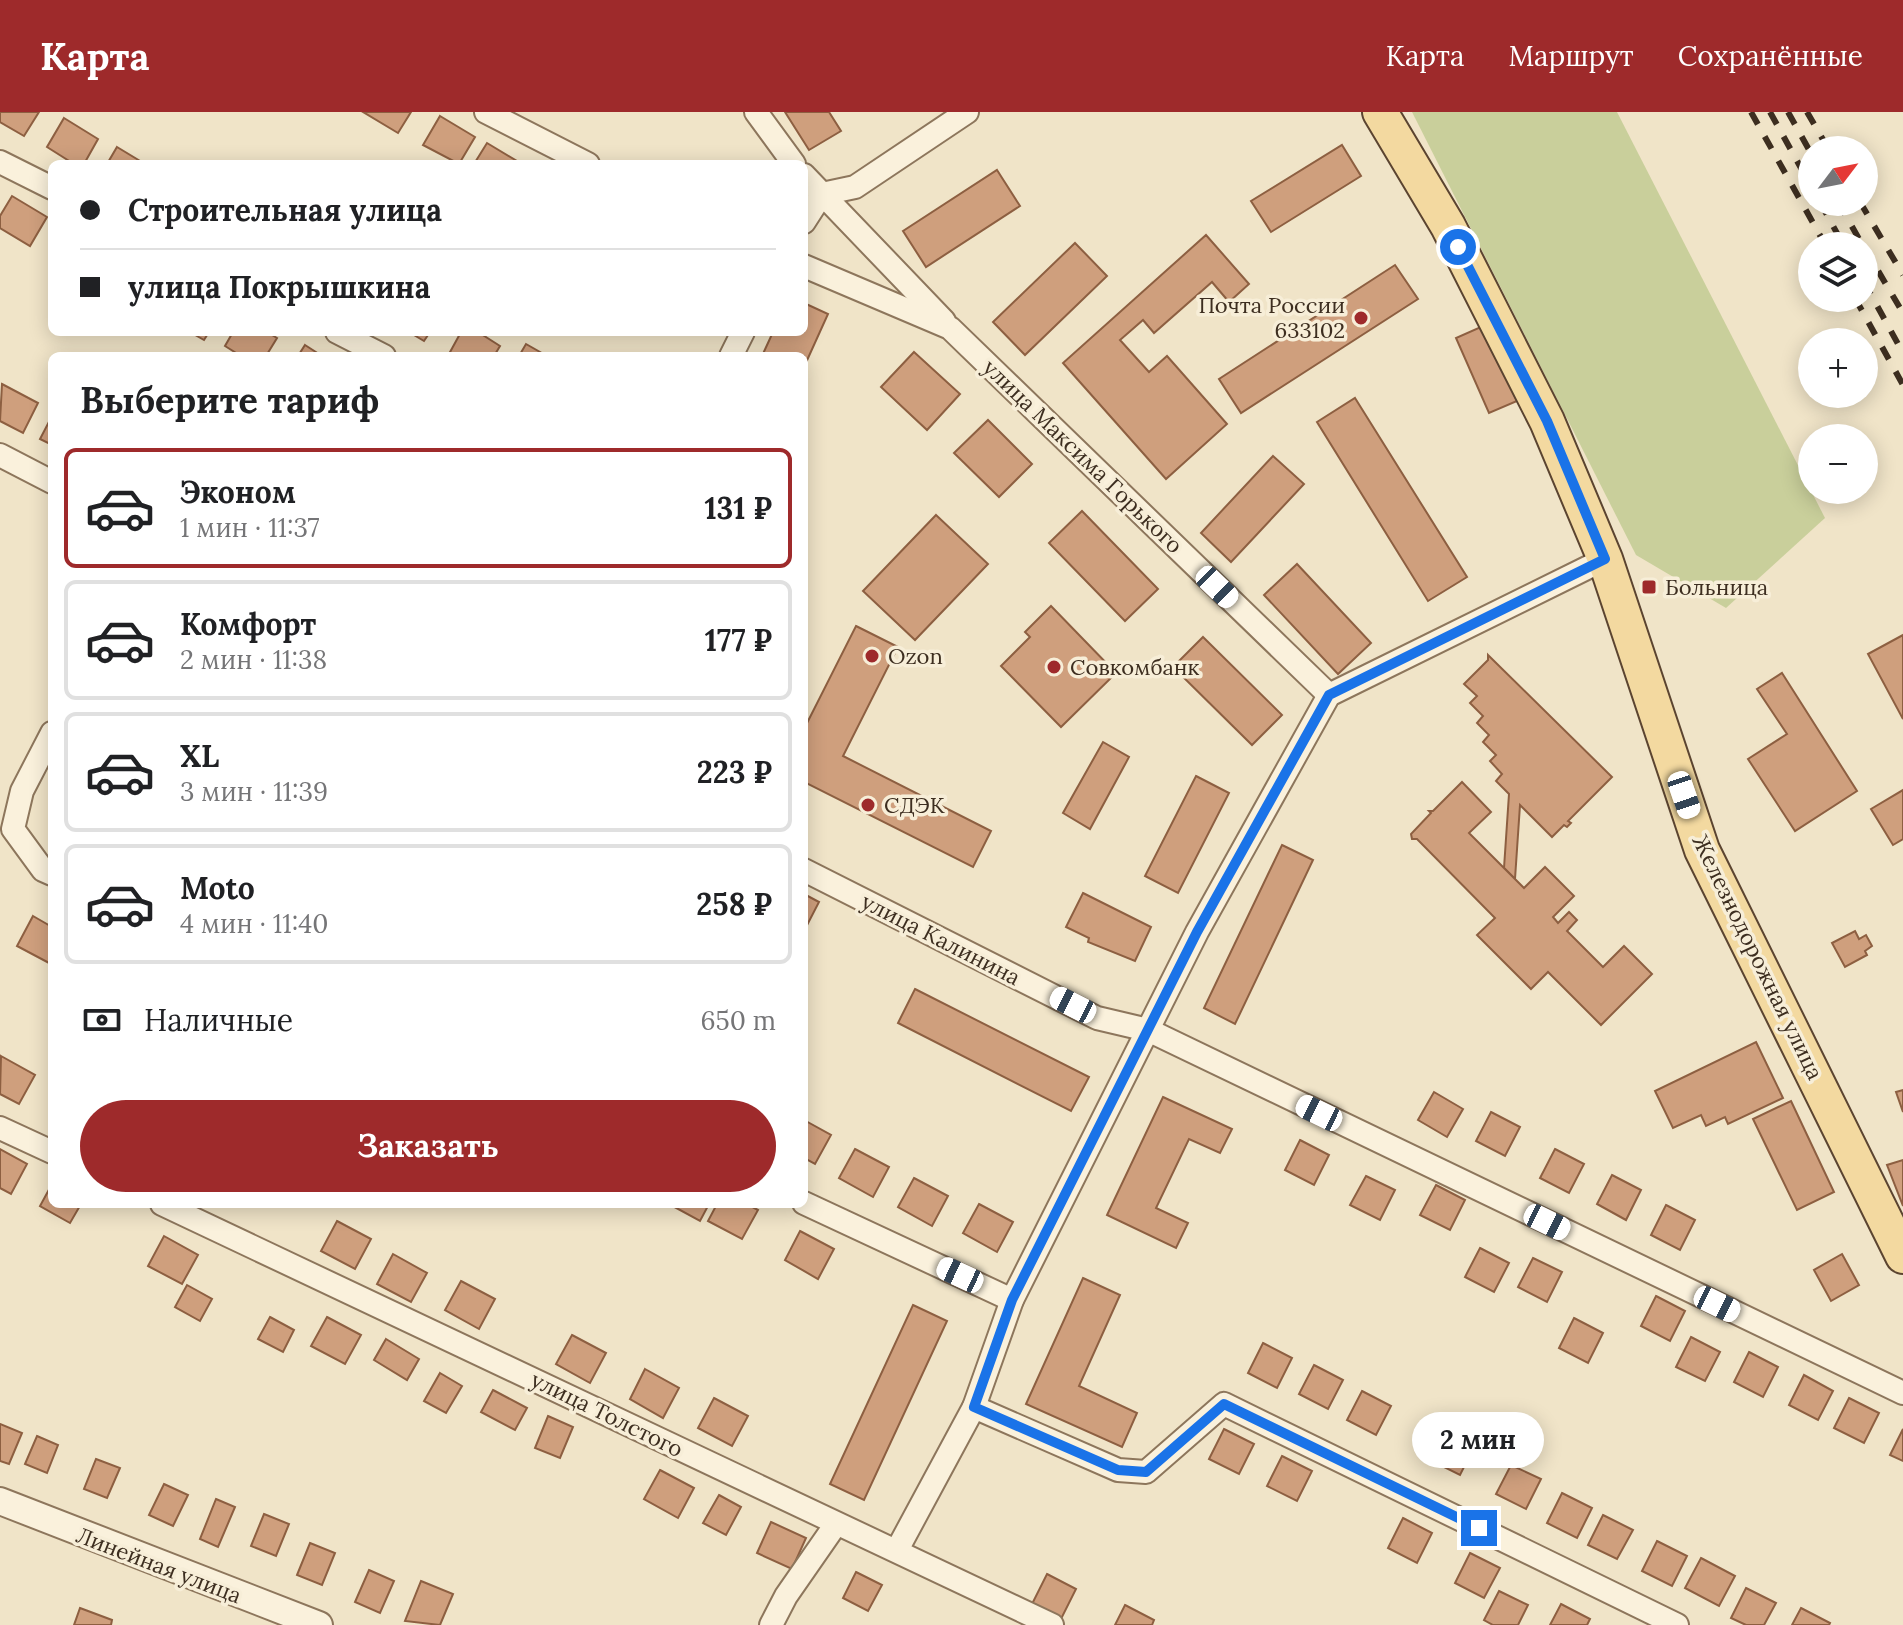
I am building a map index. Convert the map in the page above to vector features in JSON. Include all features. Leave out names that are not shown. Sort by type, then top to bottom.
[{"type":"main road","name":"Железнодорожная улица","points":[[1380,112],[1448,226],[1547,421],[1605,559],[1702,850],[1903,1256]]},
{"type":"street","points":[[486,112],[580,160]]},
{"type":"street","points":[[756,112],[791,160]]},
{"type":"street","points":[[808,216],[822,194],[855,187],[967,112]]},
{"type":"street","points":[[0,162],[48,186]]},
{"type":"street","points":[[808,179],[950,328]]},
{"type":"street","name":"улица Максима Горького","points":[[808,268],[950,328],[1329,695]]},
{"type":"street","points":[[345,336],[376,352]]},
{"type":"street","points":[[0,455],[48,480]]},
{"type":"street","points":[[897,1550],[974,1407],[1012,1300],[1197,932],[1329,695],[1605,559]]},
{"type":"street","points":[[47,872],[13,829],[22,791],[48,741]]},
{"type":"street","name":"улица Калинина","points":[[808,872],[1097,1018],[1148,1030],[1903,1393]]},
{"type":"street","points":[[0,1128],[48,1150]]},
{"type":"street","points":[[808,1205],[1012,1300]]},
{"type":"street","name":"улица Толстого","points":[[170,1208],[1052,1625]]},
{"type":"street","points":[[974,1407],[1118,1470],[1146,1472],[1224,1404],[1677,1625]]},
{"type":"street","name":"Линейная улица","points":[[0,1501],[319,1625]]},
{"type":"street","points":[[771,1625],[786,1596],[836,1524]]},
{"type":"green space","points":[[1412,112],[1617,112],[1798,465],[1798,504],[1818,504],[1825,518],[1726,608],[1636,555]]},
{"type":"building","points":[[0,112],[39,112],[24,136],[0,122]]},
{"type":"building","points":[[363,112],[411,112],[398,133]]},
{"type":"building","points":[[785,112],[829,112],[841,131],[809,150]]},
{"type":"building","points":[[440,116],[475,137],[461,160],[451,160],[423,145]]},
{"type":"building","points":[[64,118],[98,139],[86,160],[68,160],[47,147]]},
{"type":"building","points":[[487,143],[515,160],[476,160]]},
{"type":"building","points":[[1342,145],[1361,176],[1271,232],[1251,201]]},
{"type":"building","points":[[117,147],[138,160],[109,160]]},
{"type":"building","points":[[997,170],[1020,206],[926,267],[903,231]]},
{"type":"building","points":[[12,196],[47,217],[30,246],[0,228],[0,216]]},
{"type":"building","points":[[1206,235],[1249,284],[1229,302],[1212,282],[1154,333],[1143,320],[1120,340],[1149,372],[1167,356],[1227,424],[1166,479],[1063,363]]},
{"type":"building","points":[[1075,243],[1107,276],[1025,355],[993,322]]},
{"type":"building","points":[[1395,265],[1418,299],[1241,413],[1219,379]]},
{"type":"building","points":[[808,305],[828,314],[808,358],[808,352],[764,352],[771,336],[808,336]]},
{"type":"building","points":[[1483,326],[1517,401],[1489,413],[1456,338]]},
{"type":"building","points":[[231,336],[277,338],[268,352],[235,352],[225,346]]},
{"type":"building","points":[[459,336],[484,336],[500,346],[496,352],[450,352]]},
{"type":"building","points":[[526,344],[540,352],[521,352]]},
{"type":"building","points":[[305,345],[316,352],[301,352]]},
{"type":"building","points":[[914,352],[960,394],[927,430],[881,387]]},
{"type":"building","points":[[2,384],[38,403],[23,433],[0,421]]},
{"type":"building","points":[[1355,398],[1467,577],[1428,601],[1317,422]]},
{"type":"building","points":[[988,420],[1032,464],[999,497],[954,453]]},
{"type":"building","points":[[48,424],[48,443],[40,439]]},
{"type":"building","points":[[1273,456],[1304,484],[1231,562],[1201,533]]},
{"type":"building","points":[[1082,511],[1158,589],[1125,621],[1049,543]]},
{"type":"building","points":[[936,515],[988,564],[915,640],[863,591]]},
{"type":"building","points":[[1297,564],[1371,643],[1338,674],[1264,595]]},
{"type":"building","points":[[1051,606],[1116,673],[1061,727],[1001,666],[1030,637],[1025,632]]},
{"type":"building","points":[[856,626],[898,647],[843,756],[991,831],[973,867],[808,784],[808,721]]},
{"type":"building","points":[[1903,635],[1903,719],[1868,654]]},
{"type":"building","points":[[1203,637],[1282,715],[1252,745],[1173,667]]},
{"type":"building","points":[[1488,655],[1612,777],[1568,821],[1571,823],[1567,827],[1564,825],[1552,837],[1520,805],[1515,879],[1504,868],[1509,794],[1496,781],[1502,774],[1490,761],[1496,755],[1483,742],[1489,735],[1477,723],[1483,716],[1470,703],[1477,696],[1464,684],[1488,660]]},
{"type":"building","points":[[1782,673],[1857,791],[1795,831],[1748,759],[1787,734],[1757,689]]},
{"type":"building","points":[[1103,742],[1129,757],[1090,829],[1063,813]]},
{"type":"building","points":[[1196,776],[1229,793],[1178,893],[1145,876]]},
{"type":"building","points":[[1462,782],[1491,812],[1469,833],[1524,888],[1545,867],[1574,896],[1553,917],[1558,923],[1569,912],[1577,920],[1567,931],[1603,967],[1624,946],[1652,974],[1601,1025],[1548,972],[1531,989],[1477,935],[1495,918],[1417,839],[1412,839],[1411,834],[1431,813],[1429,811],[1433,811]]},
{"type":"building","points":[[1903,790],[1903,839],[1893,845],[1871,809]]},
{"type":"building","points":[[1282,845],[1313,860],[1235,1024],[1204,1008]]},
{"type":"building","points":[[1083,893],[1151,927],[1135,961],[1088,942],[1089,938],[1066,927]]},
{"type":"building","points":[[808,896],[819,902],[808,923]]},
{"type":"building","points":[[33,916],[48,925],[48,962],[17,946]]},
{"type":"building","points":[[1855,931],[1859,939],[1866,935],[1872,946],[1865,951],[1867,955],[1845,967],[1832,943]]},
{"type":"building","points":[[915,989],[1089,1077],[1071,1111],[898,1023]]},
{"type":"building","points":[[1756,1042],[1783,1098],[1728,1124],[1725,1117],[1706,1126],[1701,1115],[1673,1128],[1655,1091]]},
{"type":"building","points":[[1,1056],[35,1075],[19,1104],[0,1094]]},
{"type":"building","points":[[1903,1090],[1903,1112],[1896,1092]]},
{"type":"building","points":[[1434,1092],[1463,1109],[1447,1137],[1418,1120]]},
{"type":"building","points":[[1163,1097],[1232,1129],[1220,1153],[1189,1139],[1156,1208],[1188,1223],[1176,1248],[1107,1215]]},
{"type":"building","points":[[1791,1101],[1834,1192],[1797,1210],[1753,1119]]},
{"type":"building","points":[[1491,1112],[1520,1127],[1505,1156],[1476,1141]]},
{"type":"building","points":[[808,1122],[831,1135],[815,1164],[808,1160]]},
{"type":"building","points":[[1300,1140],[1329,1155],[1314,1185],[1285,1170]]},
{"type":"building","points":[[0,1149],[27,1164],[11,1194],[0,1188]]},
{"type":"building","points":[[855,1149],[889,1167],[873,1197],[839,1178]]},
{"type":"building","points":[[1555,1149],[1584,1164],[1569,1193],[1540,1178]]},
{"type":"building","points":[[1903,1160],[1903,1206],[1887,1165]]},
{"type":"building","points":[[1612,1175],[1641,1190],[1626,1220],[1597,1204]]},
{"type":"building","points":[[1366,1176],[1395,1190],[1380,1220],[1350,1205]]},
{"type":"building","points":[[914,1178],[948,1196],[932,1226],[898,1207]]},
{"type":"building","points":[[1436,1185],[1465,1200],[1450,1230],[1420,1215]]},
{"type":"building","points":[[48,1191],[48,1208],[79,1208],[70,1223],[40,1206]]},
{"type":"building","points":[[979,1204],[1013,1222],[997,1252],[963,1233]]},
{"type":"building","points":[[1666,1205],[1695,1220],[1680,1250],[1651,1235]]},
{"type":"building","points":[[676,1208],[707,1208],[700,1221]]},
{"type":"building","points":[[715,1208],[758,1210],[742,1239],[708,1221]]},
{"type":"building","points":[[337,1221],[371,1239],[355,1269],[321,1251]]},
{"type":"building","points":[[800,1231],[834,1249],[818,1279],[785,1260]]},
{"type":"building","points":[[164,1236],[198,1255],[182,1284],[148,1266]]},
{"type":"building","points":[[1480,1248],[1509,1263],[1494,1292],[1465,1277]]},
{"type":"building","points":[[393,1254],[427,1273],[411,1302],[377,1284]]},
{"type":"building","points":[[1842,1254],[1859,1285],[1831,1301],[1814,1270]]},
{"type":"building","points":[[1533,1258],[1562,1272],[1547,1302],[1518,1287]]},
{"type":"building","points":[[1083,1278],[1120,1295],[1079,1386],[1137,1413],[1122,1447],[1026,1404]]},
{"type":"building","points":[[461,1281],[495,1299],[479,1329],[445,1310]]},
{"type":"building","points":[[187,1285],[212,1299],[200,1321],[175,1307]]},
{"type":"building","points":[[1656,1296],[1685,1311],[1670,1341],[1641,1326]]},
{"type":"building","points":[[913,1305],[947,1321],[864,1500],[830,1484]]},
{"type":"building","points":[[270,1317],[294,1330],[283,1352],[258,1339]]},
{"type":"building","points":[[327,1317],[361,1335],[345,1364],[311,1346]]},
{"type":"building","points":[[1574,1318],[1603,1333],[1588,1363],[1559,1348]]},
{"type":"building","points":[[572,1335],[606,1353],[590,1383],[556,1364]]},
{"type":"building","points":[[1691,1337],[1720,1352],[1705,1381],[1676,1367]]},
{"type":"building","points":[[386,1339],[419,1359],[407,1380],[374,1360]]},
{"type":"building","points":[[1263,1343],[1292,1358],[1277,1388],[1248,1373]]},
{"type":"building","points":[[1749,1352],[1778,1367],[1763,1397],[1734,1382]]},
{"type":"building","points":[[1314,1365],[1343,1380],[1328,1409],[1299,1394]]},
{"type":"building","points":[[645,1369],[679,1388],[663,1418],[630,1399]]},
{"type":"building","points":[[440,1373],[462,1386],[446,1413],[424,1401]]},
{"type":"building","points":[[1804,1375],[1833,1391],[1818,1420],[1789,1405]]},
{"type":"building","points":[[493,1390],[527,1408],[515,1430],[481,1412]]},
{"type":"building","points":[[1362,1391],[1391,1406],[1376,1435],[1347,1420]]},
{"type":"building","points":[[714,1398],[748,1416],[732,1446],[698,1428]]},
{"type":"building","points":[[1849,1398],[1879,1413],[1864,1443],[1834,1428]]},
{"type":"building","points":[[548,1416],[573,1427],[560,1458],[535,1448]]},
{"type":"building","points":[[0,1424],[22,1433],[9,1464],[0,1461]]},
{"type":"building","points":[[1224,1429],[1254,1444],[1239,1474],[1209,1459]]},
{"type":"building","points":[[1903,1429],[1903,1461],[1890,1455]]},
{"type":"building","points":[[1446,1430],[1475,1445],[1460,1475],[1430,1460]]},
{"type":"building","points":[[37,1436],[58,1445],[47,1473],[25,1464]]},
{"type":"building","points":[[1282,1456],[1312,1471],[1297,1501],[1267,1486]]},
{"type":"building","points":[[96,1459],[120,1468],[107,1498],[84,1489]]},
{"type":"building","points":[[1511,1465],[1541,1479],[1526,1509],[1496,1494]]},
{"type":"building","points":[[660,1470],[694,1488],[678,1518],[644,1499]]},
{"type":"building","points":[[164,1484],[188,1495],[173,1526],[149,1515]]},
{"type":"building","points":[[1562,1493],[1592,1508],[1577,1538],[1547,1523]]},
{"type":"building","points":[[719,1495],[741,1507],[726,1535],[703,1523]]},
{"type":"building","points":[[216,1499],[235,1507],[218,1547],[200,1539]]},
{"type":"building","points":[[264,1514],[289,1524],[276,1556],[251,1546]]},
{"type":"building","points":[[1603,1515],[1633,1530],[1617,1559],[1588,1545]]},
{"type":"building","points":[[1403,1518],[1432,1533],[1417,1563],[1388,1548]]},
{"type":"building","points":[[771,1522],[806,1538],[792,1569],[757,1553]]},
{"type":"building","points":[[1657,1541],[1687,1556],[1672,1586],[1642,1571]]},
{"type":"building","points":[[310,1543],[335,1553],[322,1585],[297,1575]]},
{"type":"building","points":[[1470,1553],[1500,1568],[1484,1598],[1455,1583]]},
{"type":"building","points":[[1701,1558],[1735,1576],[1719,1606],[1685,1588]]},
{"type":"building","points":[[369,1570],[394,1581],[380,1613],[355,1602]]},
{"type":"building","points":[[856,1572],[882,1585],[868,1611],[843,1598]]},
{"type":"building","points":[[1047,1574],[1076,1589],[1061,1619],[1032,1604]]},
{"type":"building","points":[[421,1581],[453,1594],[440,1625],[405,1621]]},
{"type":"building","points":[[1746,1588],[1776,1603],[1764,1625],[1746,1625],[1731,1618]]},
{"type":"building","points":[[1499,1591],[1528,1605],[1518,1625],[1493,1625],[1484,1620]]},
{"type":"building","points":[[1561,1604],[1590,1619],[1587,1625],[1550,1625]]},
{"type":"building","points":[[1125,1605],[1154,1620],[1152,1625],[1115,1625]]},
{"type":"building","points":[[80,1608],[112,1620],[111,1625],[74,1625]]},
{"type":"building","points":[[1801,1608],[1830,1623],[1829,1625],[1792,1625]]},
{"type":"railway","points":[[1751,112],[1818,232]]},
{"type":"railway","points":[[1770,112],[1798,163]]},
{"type":"railway","points":[[1788,112],[1801,136]]},
{"type":"railway","points":[[1807,112],[1821,136]]},
{"type":"railway","points":[[1828,216],[1836,232]]},
{"type":"railway","points":[[1846,216],[1855,232]]},
{"type":"railway","points":[[1868,216],[1903,275]]},
{"type":"railway","points":[[1878,271],[1903,313]]},
{"type":"railway","points":[[1878,307],[1903,353]]},
{"type":"railway","points":[[1863,312],[1903,385]]},
{"type":"place","name":"Почта России 633102","points":[[1361,318]]},
{"type":"place","name":"Больница","points":[[1649,587]]},
{"type":"place","name":"Ozon","points":[[872,656]]},
{"type":"place","name":"Совкомбанк","points":[[1054,667]]},
{"type":"place","name":"СДЭК","points":[[868,805]]},
{"type":"route","points":[[1458,247],[1547,421],[1585,505],[1605,559],[1329,695],[1197,932],[1012,1300],[974,1407],[1118,1470],[1146,1472],[1224,1404],[1479,1528]]}]
